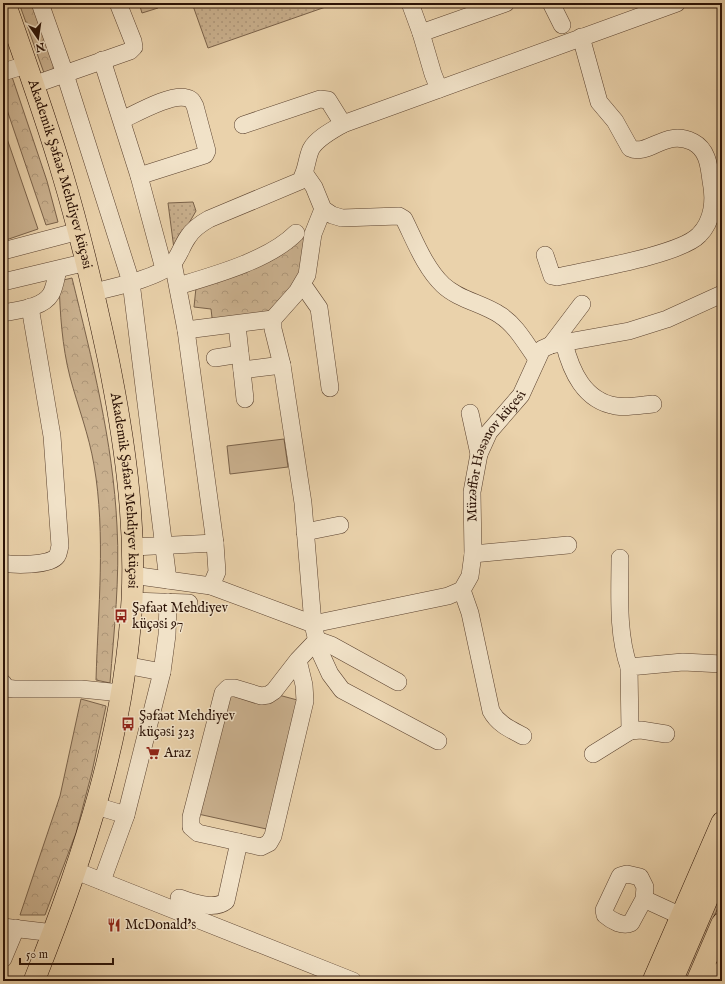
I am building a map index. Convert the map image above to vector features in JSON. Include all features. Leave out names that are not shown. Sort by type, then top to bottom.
[{"type":"main road","name":"Akademik Şəfaət Mehdiyev küçəsi","points":[[5,3],[63,174],[87,262],[122,436],[128,484],[133,547],[132,601],[125,665],[121,693],[96,806],[76,871],[54,933],[34,981]]},
{"type":"main road","points":[[653,981],[722,822]]},
{"type":"main road","points":[[672,981],[722,865]]},
{"type":"main road","points":[[697,981],[722,923]]},
{"type":"main road","points":[[718,981],[722,972]]},
{"type":"street","points":[[40,3],[65,74],[131,282],[168,580]]},
{"type":"street","points":[[33,85],[130,51],[134,46],[133,41],[118,3]]},
{"type":"street","points":[[410,3],[439,89]]},
{"type":"street","points":[[421,33],[506,3]]},
{"type":"street","points":[[551,3],[562,25]]},
{"type":"street","points":[[94,292],[131,282],[168,266],[187,237],[196,227],[209,219],[292,186],[300,181],[305,174],[312,148],[320,139],[343,124],[582,38],[657,7],[677,3]]},
{"type":"street","points":[[545,255],[549,272],[552,276],[556,277],[664,253],[698,237],[706,227],[714,197],[707,159],[703,149],[693,142],[674,137],[640,150],[630,148],[615,121],[599,102],[582,38]]},
{"type":"street","points":[[102,60],[168,266],[178,286],[186,330],[215,543],[217,572],[211,586]]},
{"type":"street","points":[[3,72],[26,64]]},
{"type":"street","points":[[122,120],[160,102],[177,97],[186,97],[192,100],[195,106],[207,151],[205,155],[139,176]]},
{"type":"street","points":[[243,125],[320,99],[328,100],[343,124]]},
{"type":"street","points":[[305,174],[314,187],[323,209],[342,218],[399,216],[404,220],[425,261],[442,284],[454,294],[498,314],[509,322],[537,359]]},
{"type":"street","points":[[186,330],[237,325],[273,319],[303,285],[307,275],[313,234],[323,209]]},
{"type":"street","points":[[3,251],[79,231]]},
{"type":"street","points":[[178,286],[230,271],[283,244],[296,232]]},
{"type":"street","points":[[3,282],[87,262]]},
{"type":"street","points":[[3,313],[30,307],[48,298],[52,292],[58,270]]},
{"type":"street","points":[[303,285],[319,308],[330,388]]},
{"type":"street","points":[[654,404],[618,406],[608,404],[591,394],[579,382],[558,344],[629,331],[667,319],[722,294]]},
{"type":"street","name":"Müzəffər Həsənov küçesi","points":[[462,590],[470,576],[473,554],[472,492],[478,454],[488,432],[521,395],[528,383],[542,349],[558,344],[582,304]]},
{"type":"street","points":[[3,562],[41,563],[51,560],[57,556],[60,546],[52,436],[30,307]]},
{"type":"street","points":[[273,319],[273,329],[282,365],[303,503],[315,632],[319,650],[330,674],[342,690],[438,741]]},
{"type":"street","points":[[237,325],[246,399]]},
{"type":"street","points":[[215,358],[241,362],[282,365]]},
{"type":"street","points":[[470,413],[478,454]]},
{"type":"street","points":[[305,532],[340,525]]},
{"type":"street","points":[[133,547],[215,543]]},
{"type":"street","points":[[473,554],[568,545]]},
{"type":"street","points":[[620,558],[620,611],[625,656],[629,667],[630,730]]},
{"type":"street","points":[[132,575],[211,586],[315,632],[331,645],[398,682]]},
{"type":"street","points":[[298,660],[304,685],[305,701],[273,836],[269,843],[261,847],[198,832],[192,826],[190,817],[224,693],[228,688],[235,688],[261,696],[268,695],[274,691],[298,660],[315,632],[448,596],[462,590],[470,614],[491,711],[501,724],[523,736]]},
{"type":"street","points":[[132,601],[189,603]]},
{"type":"street","points":[[102,881],[126,815],[162,672],[167,635],[168,602]]},
{"type":"street","points":[[629,667],[683,662],[722,664]]},
{"type":"street","points":[[125,665],[162,672]]},
{"type":"street","points":[[3,683],[6,688],[14,689],[82,689],[121,693]]},
{"type":"street","points":[[593,754],[630,730],[641,730],[666,734]]},
{"type":"street","points":[[96,806],[126,815]]},
{"type":"street","points":[[179,898],[214,906],[220,906],[226,901],[239,842]]},
{"type":"street","points":[[76,871],[353,981]]},
{"type":"street","points":[[644,899],[681,916]]},
{"type":"street","points":[[3,959],[9,928],[54,933]]},
{"type":"green space","points":[[19,3],[32,3],[56,69],[44,73]]},
{"type":"green space","points":[[139,3],[156,3],[158,8],[142,13]]},
{"type":"green space","points":[[192,3],[337,3],[208,48]]},
{"type":"green space","points":[[3,50],[47,181],[58,222],[46,225],[3,98]]},
{"type":"green space","points":[[3,127],[38,229],[3,241]]},
{"type":"green space","points":[[193,202],[196,211],[174,249],[168,203]]},
{"type":"green space","points":[[312,230],[308,280],[265,324],[213,326],[211,309],[194,307],[197,278],[231,277]]},
{"type":"green space","points":[[72,278],[100,401],[115,495],[118,565],[110,683],[96,680],[100,572],[100,518],[98,491],[89,443],[67,365],[62,329],[59,281]]},
{"type":"green space","points":[[284,439],[288,467],[230,474],[227,446]]},
{"type":"green space","points":[[230,682],[301,701],[271,830],[198,814]]},
{"type":"green space","points":[[81,699],[106,706],[92,772],[76,833],[45,915],[20,915],[60,796]]},
{"type":"green space","points":[[722,887],[722,898],[687,981],[682,981]]},
{"type":"place","name":"Şəfaət Mehdiyev küçəsi 97","points":[[121,616]]},
{"type":"place","name":"Şəfaət Mehdiyev küçəsi 323","points":[[128,724]]},
{"type":"place","name":"Araz","points":[[153,753]]},
{"type":"place","name":"McDonald's","points":[[114,925]]}]
